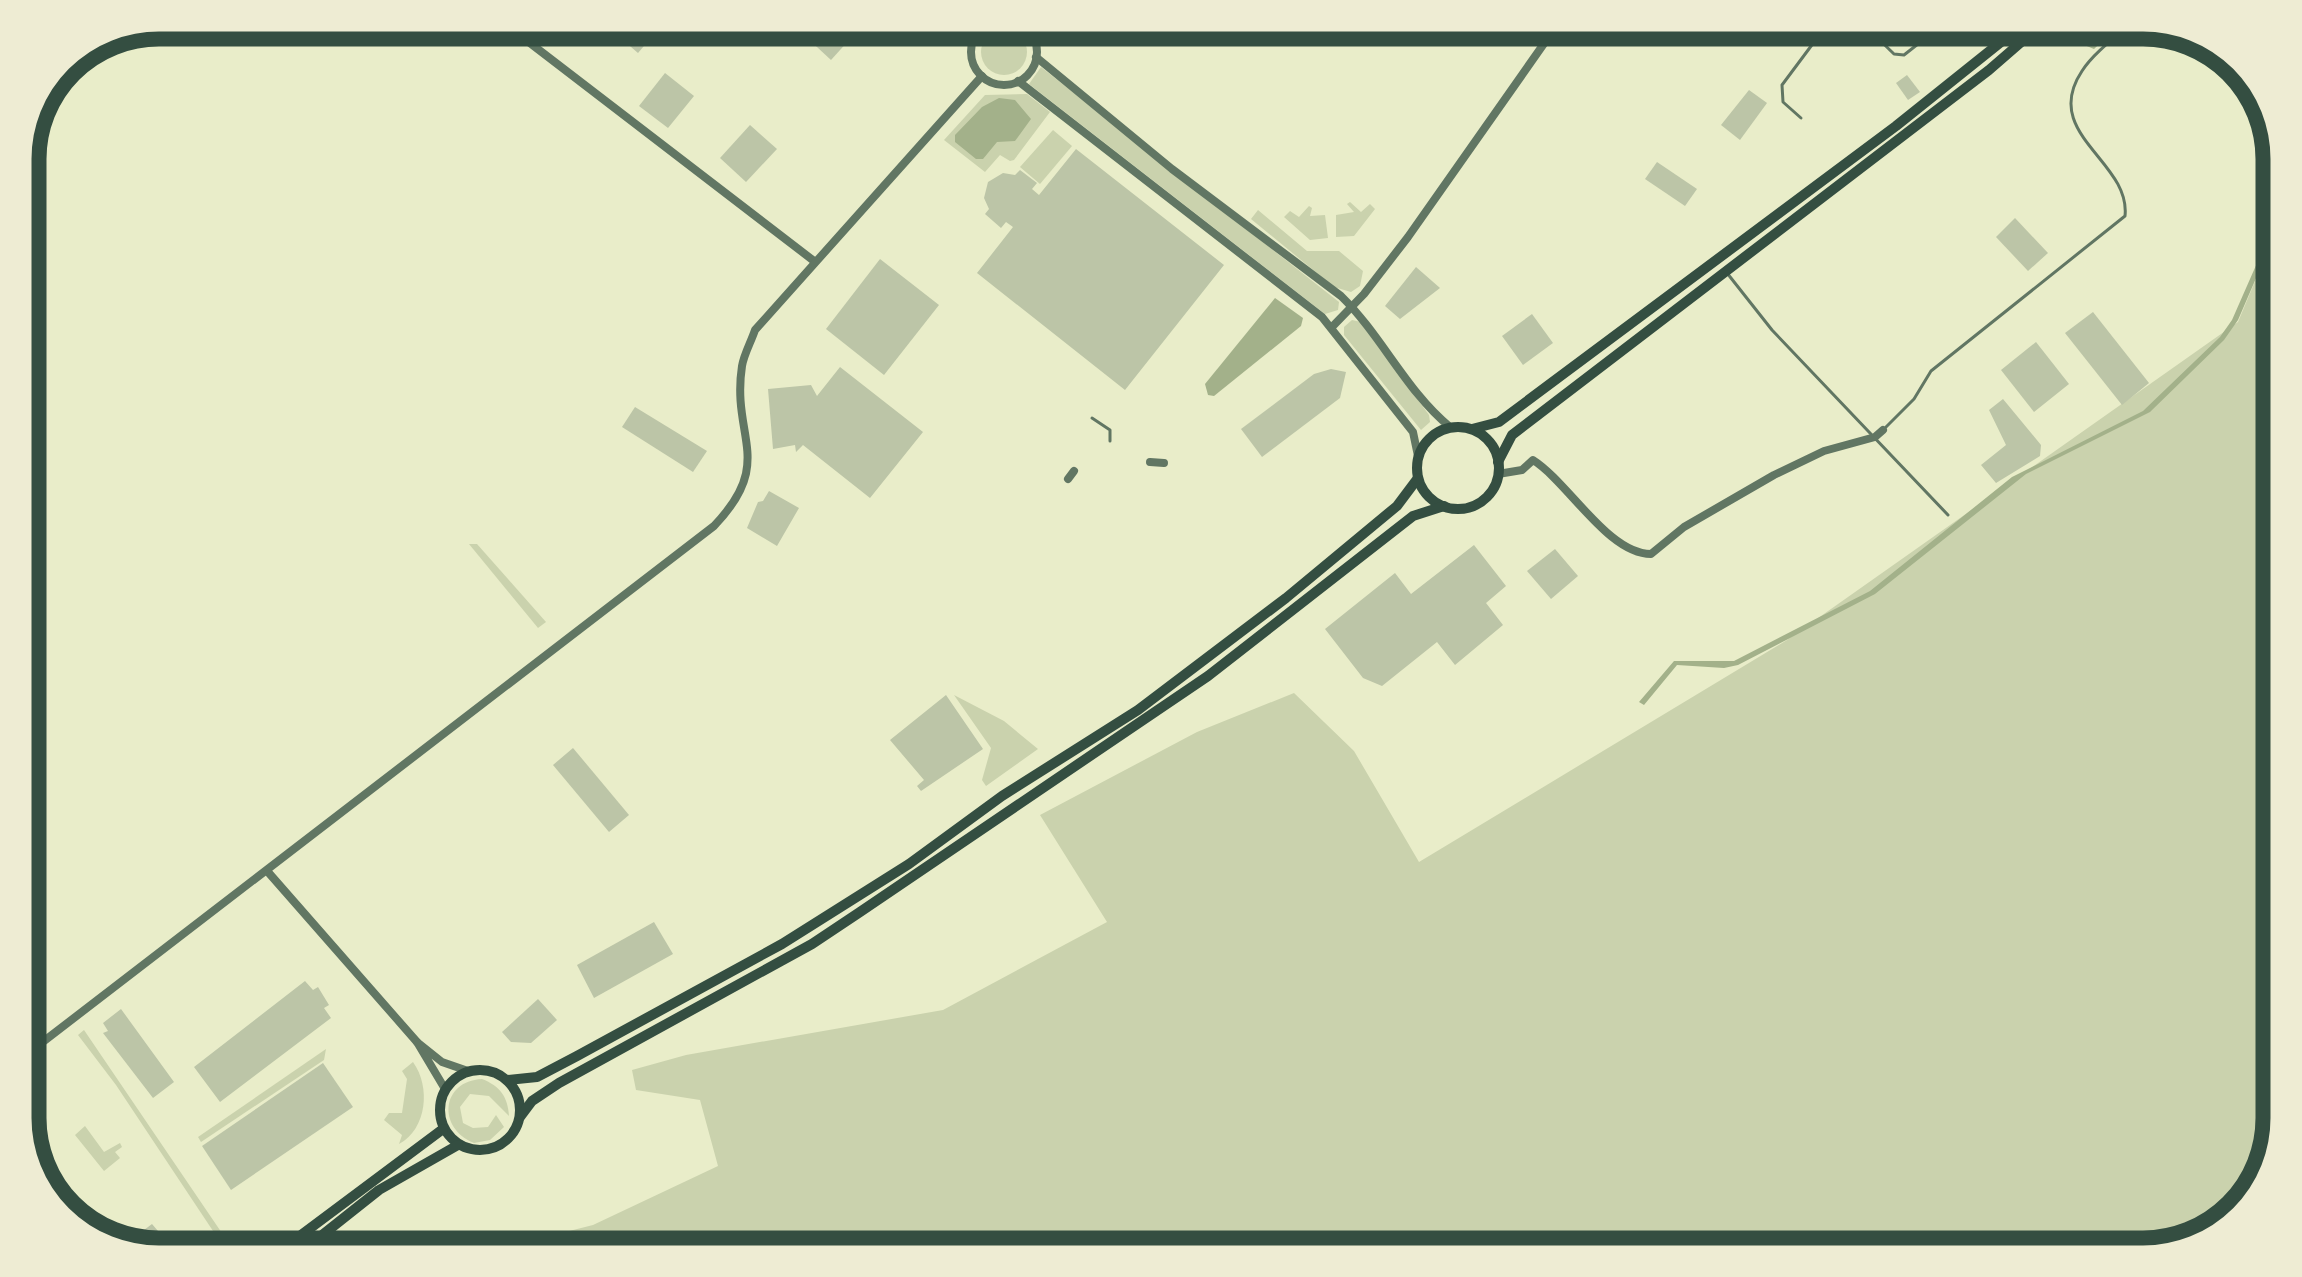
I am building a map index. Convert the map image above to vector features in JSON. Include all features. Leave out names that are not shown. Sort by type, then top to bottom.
[{"type":"main road","points":[[1444,506],[1427,496],[1418,478],[1418,456],[1430,437],[1450,428],[1472,429],[1499,422],[2005,39]]},
{"type":"main road","points":[[520,1117],[517,1095],[507,1080],[488,1071],[468,1072],[445,1089],[439,1108],[443,1130],[458,1145],[475,1151],[499,1146],[511,1136],[532,1101],[812,944],[1132,730],[1413,516],[1444,506],[1468,508],[1479,503],[1488,495],[1512,434],[2025,39]]},
{"type":"main road","points":[[1472,429],[1490,442],[1498,468]]},
{"type":"main road","points":[[507,1080],[537,1077],[782,944],[1153,698],[1382,520],[1418,478]]},
{"type":"main road","points":[[296,1238],[443,1130]]},
{"type":"main road","points":[[318,1238],[379,1190],[458,1145]]},
{"type":"street","points":[[523,39],[814,261]]},
{"type":"street","points":[[977,39],[972,54],[982,76],[999,84],[1018,81],[1030,72],[1036,58],[1035,40]]},
{"type":"street","points":[[1332,327],[1408,237],[1547,39]]},
{"type":"street","points":[[1036,58],[1352,307],[1433,413],[1450,428]]},
{"type":"street","points":[[39,1045],[714,526],[741,493],[749,456],[741,400],[742,365],[754,330],[982,76]]},
{"type":"street","points":[[1018,81],[1332,327],[1412,432],[1418,456]]},
{"type":"street","points":[[1498,468],[1522,470],[1533,460],[1550,470],[1628,549],[1651,554],[1684,527],[1774,475],[1879,434]]},
{"type":"street","points":[[1150,462],[1164,463]]},
{"type":"street","points":[[268,872],[417,1042],[442,1062],[468,1072]]},
{"type":"street","points":[[417,1042],[445,1089]]},
{"type":"lane","points":[[1802,118],[1783,102],[1782,85],[1816,39]]},
{"type":"lane","points":[[1879,39],[1894,54],[1904,55],[1924,39]]},
{"type":"lane","points":[[1879,434],[1914,399],[1931,371],[2126,216],[2127,200],[2079,135],[2072,101],[2082,71],[2116,39]]},
{"type":"lane","points":[[1726,271],[1772,330],[1879,434],[1948,515]]},
{"type":"lane","points":[[1092,418],[1110,430],[1110,441]]},
{"type":"shaded area","points":[[984,39],[1024,39],[1026,61],[1013,74],[995,74],[982,61]]},
{"type":"shaded area","points":[[2070,39],[2105,39],[2094,49]]},
{"type":"shaded area","points":[[1041,67],[1339,302],[1338,310],[1325,314],[1029,84]]},
{"type":"shaded area","points":[[1027,94],[1050,112],[1014,160],[1000,155],[985,172],[944,140],[985,95]]},
{"type":"shaded area","points":[[999,98],[1015,100],[1031,119],[1015,141],[997,142],[983,159],[976,159],[955,142],[955,135],[982,107]]},
{"type":"shaded area","points":[[1053,130],[1072,146],[1040,184],[1020,167]]},
{"type":"shaded area","points":[[1350,202],[1361,212],[1370,204],[1375,209],[1354,236],[1336,237],[1336,215],[1354,212]]},
{"type":"shaded area","points":[[1309,206],[1310,216],[1325,215],[1328,238],[1310,240],[1284,217],[1290,211],[1299,217]]},
{"type":"shaded area","points":[[1258,210],[1307,251],[1339,251],[1363,271],[1360,286],[1351,292],[1334,287],[1251,219]]},
{"type":"shaded area","points":[[2263,244],[2263,262],[2224,340],[2150,412],[2026,474],[1875,594],[1738,665],[1677,665],[1644,705],[1639,702],[1674,661],[1734,661],[1870,591],[2012,477],[2143,411],[2220,337]]},
{"type":"shaded area","points":[[2263,262],[2262,1134],[2247,1178],[2228,1203],[2203,1222],[2174,1234],[2143,1238],[541,1238],[593,1225],[718,1166],[700,1100],[636,1090],[632,1070],[686,1055],[943,1010],[1107,922],[1040,815],[1197,732],[1294,693],[1354,751],[1419,862],[1787,640],[2238,322]]},
{"type":"shaded area","points":[[1275,298],[1303,318],[1301,326],[1214,396],[1208,395],[1205,384]]},
{"type":"shaded area","points":[[1352,320],[1361,322],[1429,415],[1430,422],[1421,430],[1344,335],[1344,327]]},
{"type":"shaded area","points":[[469,544],[477,544],[546,622],[538,628]]},
{"type":"shaded area","points":[[954,695],[1004,721],[1038,749],[986,786],[982,780],[991,748]]},
{"type":"shaded area","points":[[84,1030],[225,1238],[218,1238],[78,1035]]},
{"type":"shaded area","points":[[326,1049],[324,1060],[201,1142],[198,1137]]},
{"type":"shaded area","points":[[413,1062],[422,1083],[423,1107],[416,1128],[399,1144],[402,1135],[384,1120],[389,1113],[402,1113],[407,1079],[402,1071]]},
{"type":"shaded area","points":[[482,1079],[502,1093],[509,1116],[489,1096],[470,1094],[460,1107],[463,1123],[488,1127],[496,1115],[504,1127],[490,1140],[474,1143],[454,1127],[449,1106],[458,1088]]},
{"type":"shaded area","points":[[85,1126],[104,1152],[120,1143],[122,1147],[115,1152],[120,1158],[104,1171],[75,1135]]},
{"type":"building","points":[[622,39],[650,39],[638,53]]},
{"type":"building","points":[[808,39],[850,39],[831,60]]},
{"type":"building","points":[[665,73],[694,96],[668,128],[639,106]]},
{"type":"building","points":[[1907,75],[1920,92],[1908,100],[1896,83]]},
{"type":"building","points":[[1749,90],[1767,103],[1740,140],[1721,125]]},
{"type":"building","points":[[750,125],[777,149],[746,182],[720,158]]},
{"type":"building","points":[[1076,149],[1224,265],[1125,390],[977,273],[1013,227],[1006,222],[1001,228],[985,214],[988,182],[1020,170],[1037,183],[1032,189],[1039,195]]},
{"type":"building","points":[[1657,162],[1697,189],[1685,206],[1645,179]]},
{"type":"building","points":[[2015,218],[2048,253],[2028,271],[1996,237]]},
{"type":"building","points":[[880,259],[939,305],[884,375],[826,329]]},
{"type":"building","points":[[1416,267],[1440,288],[1400,319],[1385,306]]},
{"type":"building","points":[[2093,312],[2149,383],[2122,405],[2065,333]]},
{"type":"building","points":[[1532,314],[1553,343],[1523,365],[1502,336]]},
{"type":"building","points":[[2036,342],[2069,384],[2034,412],[2001,370]]},
{"type":"building","points":[[840,367],[923,432],[870,498],[803,445],[796,452],[795,445],[773,449],[768,389],[811,385],[817,396]]},
{"type":"building","points":[[1331,369],[1346,372],[1340,398],[1262,457],[1241,429],[1314,374]]},
{"type":"building","points":[[2003,399],[2041,445],[2040,456],[1996,483],[1981,465],[2006,445],[1989,410]]},
{"type":"building","points":[[635,407],[707,451],[693,472],[622,427]]},
{"type":"building","points":[[769,491],[799,508],[777,546],[747,528],[758,502]]},
{"type":"building","points":[[1474,545],[1506,586],[1486,603],[1503,625],[1455,665],[1437,642],[1382,686],[1363,678],[1325,629],[1395,573],[1411,594]]},
{"type":"building","points":[[1555,549],[1578,576],[1551,599],[1527,571]]},
{"type":"building","points":[[946,695],[983,749],[921,791],[917,786],[924,780],[890,740]]},
{"type":"building","points":[[573,748],[629,815],[609,832],[553,765]]},
{"type":"building","points":[[654,922],[673,954],[594,998],[577,965]]},
{"type":"building","points":[[305,981],[313,990],[318,987],[331,1018],[220,1102],[194,1067]]},
{"type":"building","points":[[538,999],[557,1020],[531,1043],[511,1042],[502,1032]]},
{"type":"building","points":[[121,1009],[174,1082],[153,1098],[103,1033],[108,1031],[103,1023]]},
{"type":"building","points":[[323,1063],[353,1107],[231,1190],[202,1146]]},
{"type":"building","points":[[152,1224],[164,1238],[136,1236]]}]
